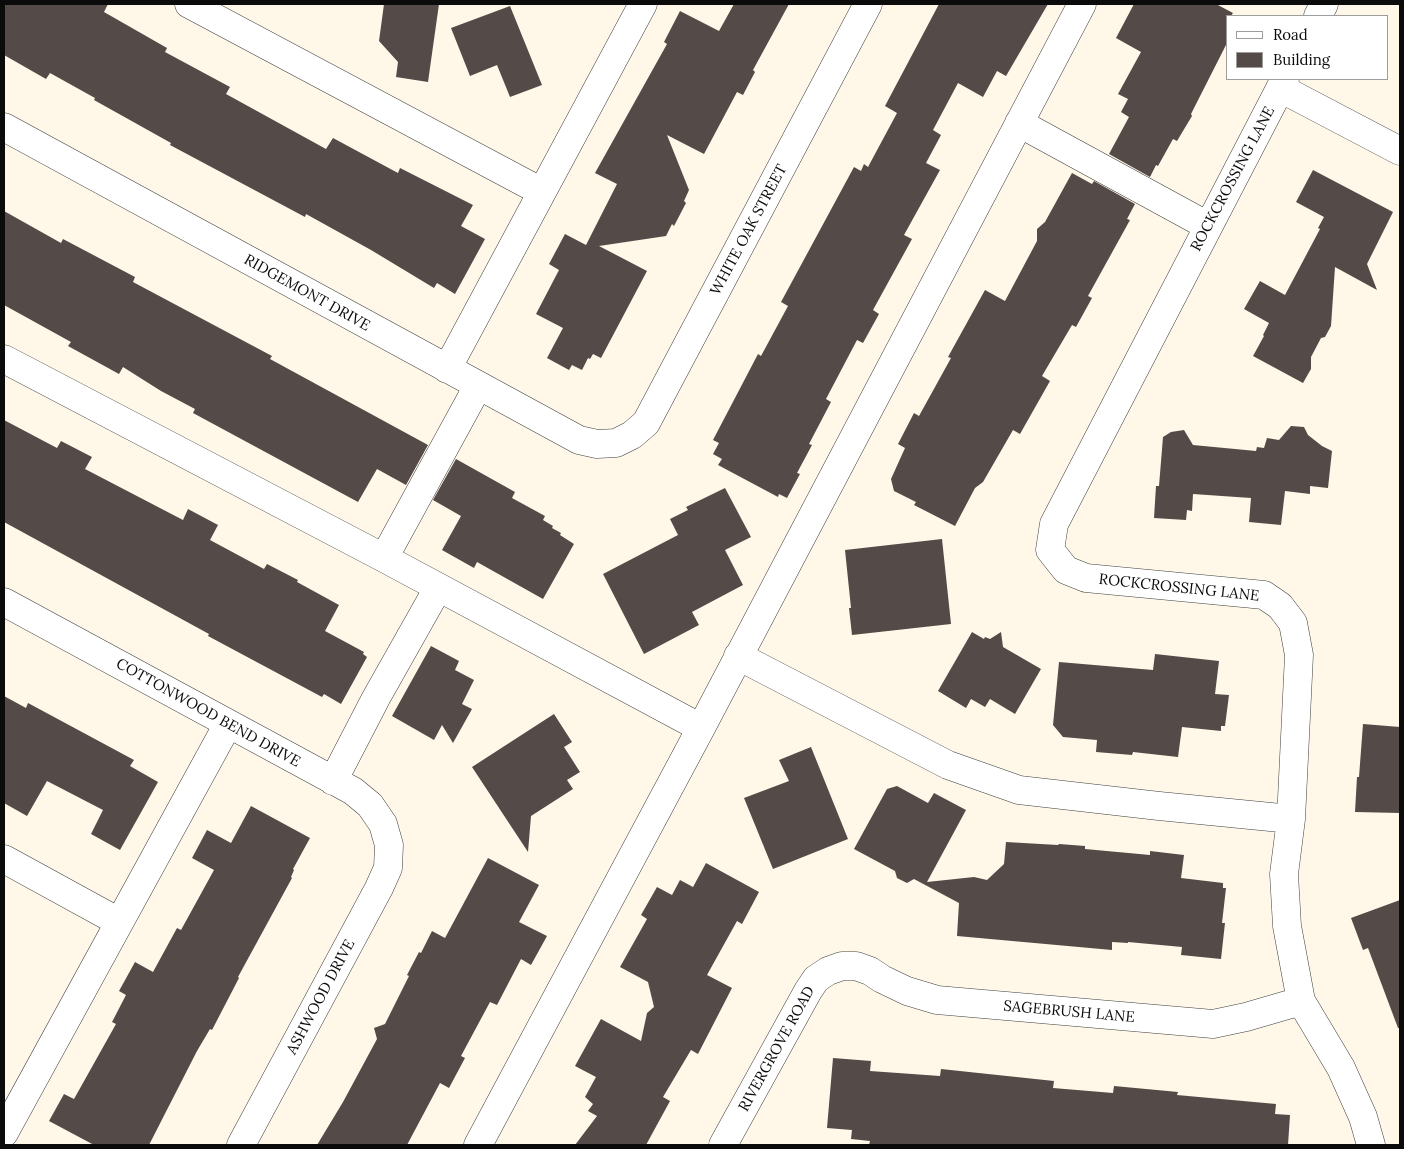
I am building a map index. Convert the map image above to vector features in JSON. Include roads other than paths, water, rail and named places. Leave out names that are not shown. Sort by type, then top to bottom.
[{"type":"street","points":[[189,4],[542,192]]},
{"type":"street","points":[[447,369],[643,4]]},
{"type":"street","name":"WHITE OAK STREET","points":[[616,443],[632,435],[646,423],[868,4]]},
{"type":"street","points":[[478,1145],[701,728],[1082,4]]},
{"type":"street","points":[[1283,83],[1400,151]]},
{"type":"street","name":"ROCKCROSSING LANE","points":[[1283,83],[1054,524],[1050,550],[1066,570],[1086,578],[1264,595],[1280,606],[1293,623],[1299,655],[1291,819],[1284,874],[1286,917],[1301,1001],[1341,1068],[1363,1117],[1371,1145]]},
{"type":"street","points":[[1020,123],[1208,226]]},
{"type":"street","name":"RIDGEMONT DRIVE","points":[[4,127],[579,440],[597,444],[616,443]]},
{"type":"street","points":[[4,359],[384,558],[701,728]]},
{"type":"street","points":[[384,558],[478,386]]},
{"type":"street","points":[[333,781],[376,698],[438,588]]},
{"type":"street","name":"COTTONWOOD BEND DRIVE","points":[[4,602],[353,792],[370,805],[383,824],[389,845]]},
{"type":"street","points":[[738,656],[948,765],[1019,790],[1291,819]]},
{"type":"street","points":[[4,1133],[228,724]]},
{"type":"street","name":"ASHWOOD DRIVE","points":[[241,1145],[379,888],[388,868],[389,845]]},
{"type":"street","points":[[4,859],[119,922]]},
{"type":"street","name":"SAGEBRUSH LANE","points":[[842,966],[856,966],[870,971],[907,991],[937,1000],[1213,1024],[1246,1017],[1301,1001]]},
{"type":"street","name":"RIVERGROVE ROAD","points":[[723,1145],[808,991],[816,979],[828,971],[842,966]]}]
